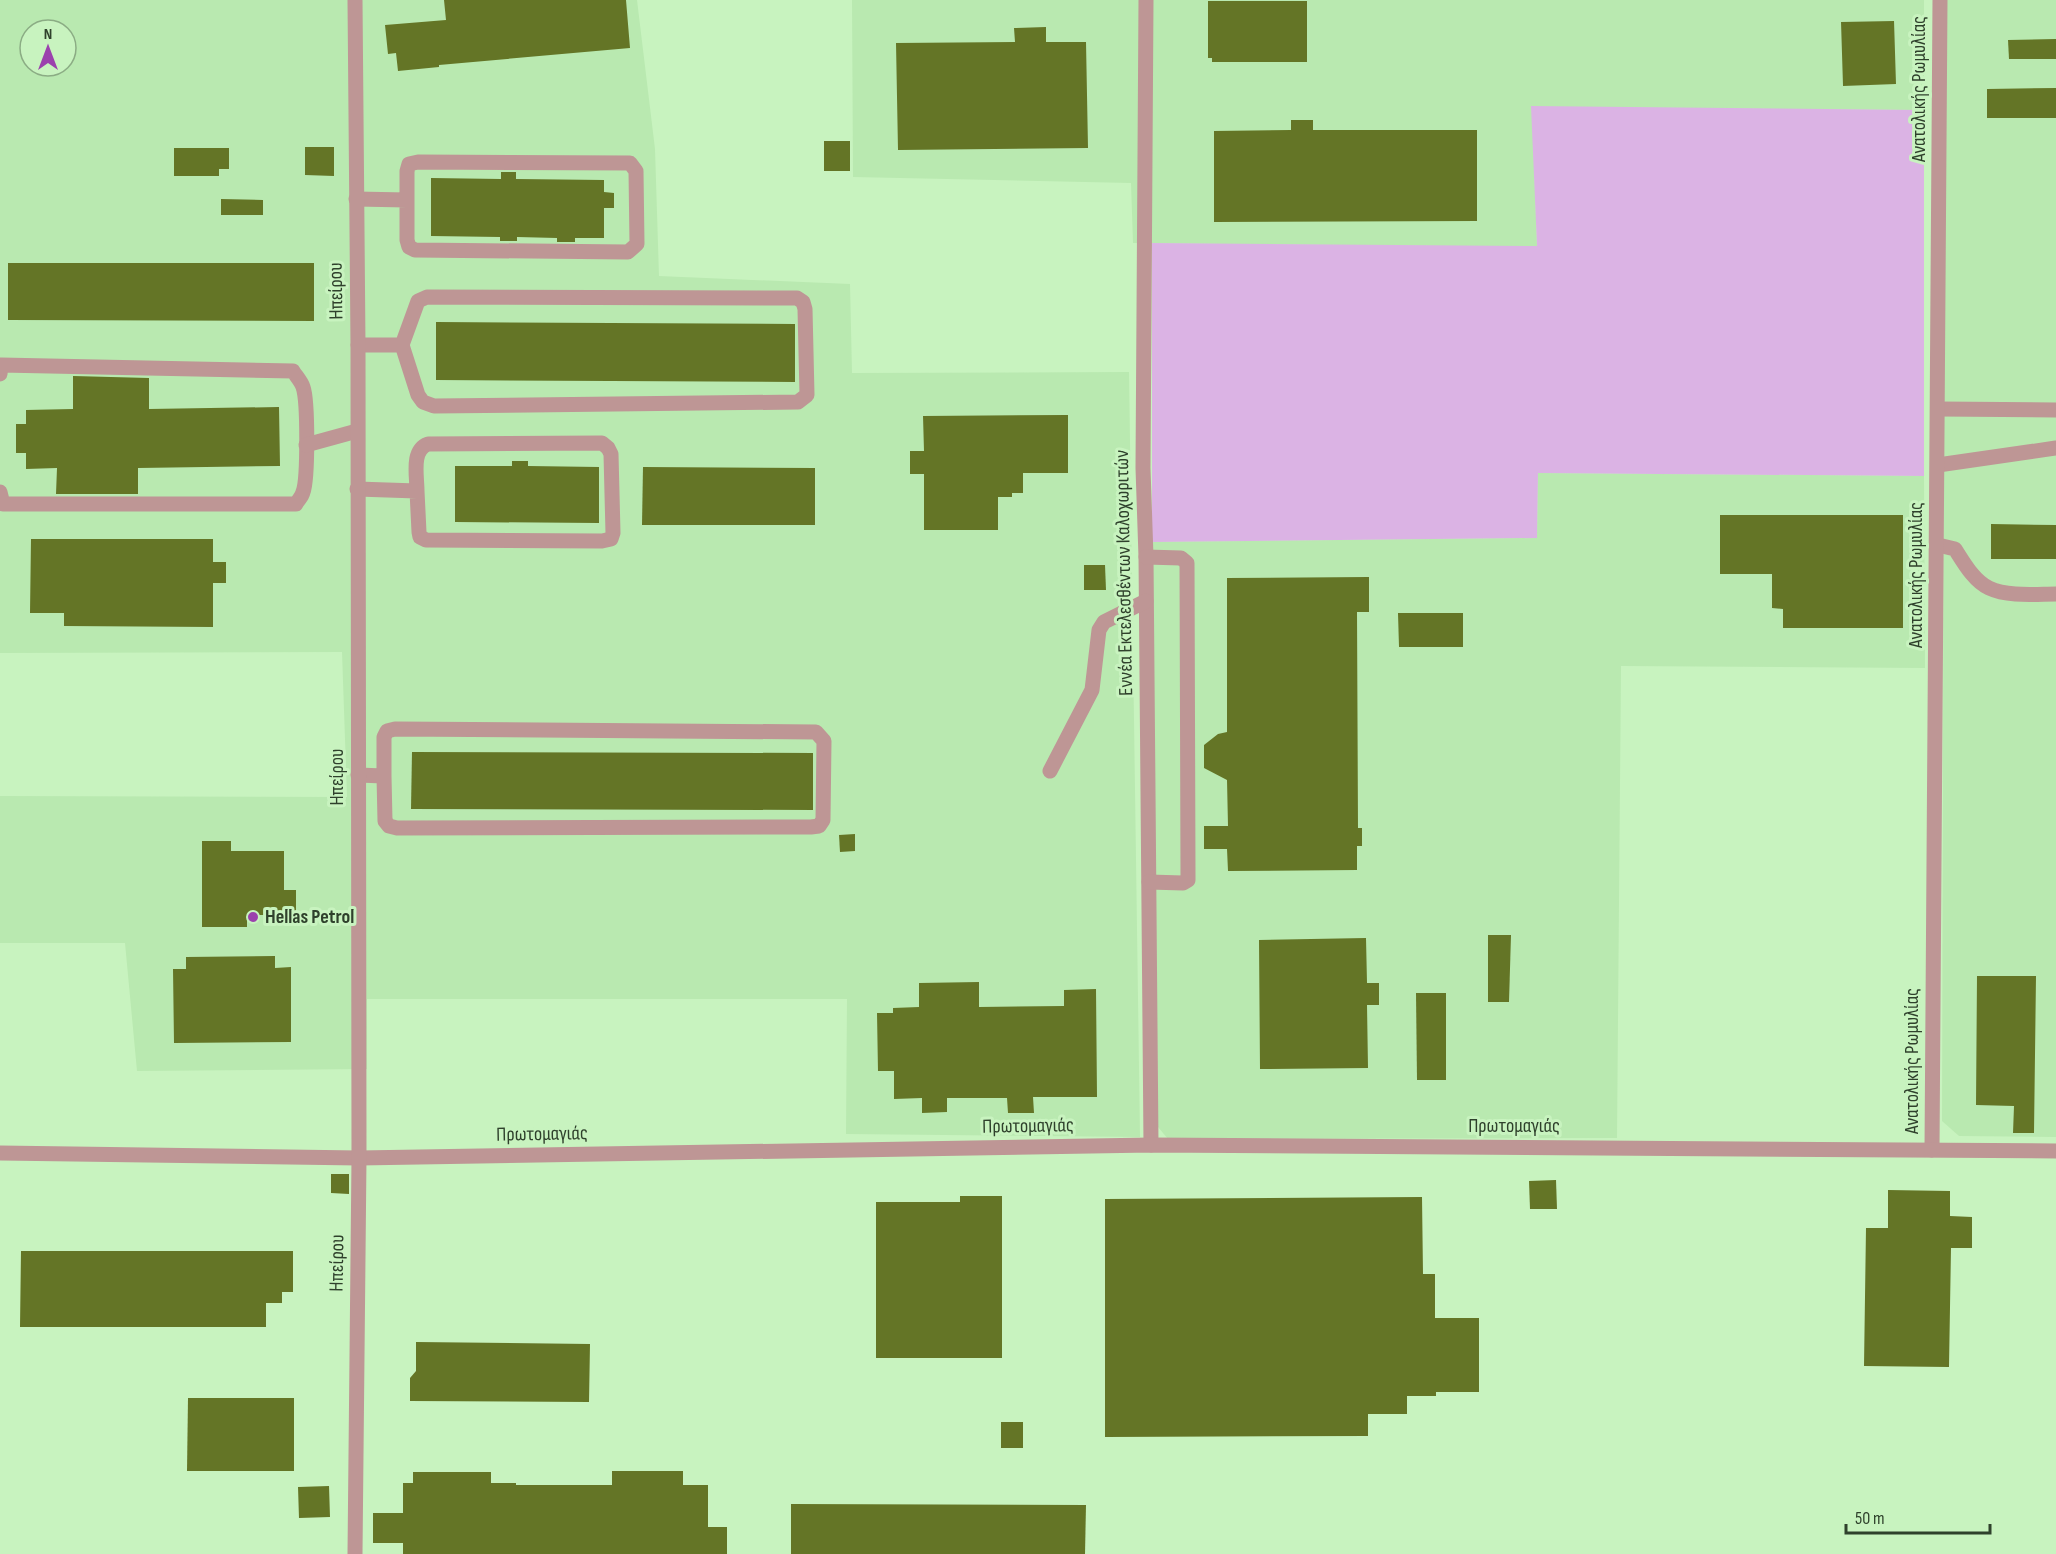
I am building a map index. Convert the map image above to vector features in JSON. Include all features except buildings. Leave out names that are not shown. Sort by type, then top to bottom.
[{"type":"street","name":"Ηπείρου","points":[[355,0],[358,345],[359,1158],[355,1554]]},
{"type":"street","name":"Εννέα Εκτελεσθέντων Καλοχωριτών","points":[[1146,0],[1143,457],[1146,557],[1151,1145]]},
{"type":"street","name":"Ανατολικής Ρωμυλίας","points":[[1932,1150],[1939,409],[1940,0]]},
{"type":"street","points":[[418,162],[630,163],[636,171],[637,244],[628,252],[415,250],[409,247],[407,240],[407,201],[407,171],[409,164],[418,162]]},
{"type":"street","points":[[356,199],[407,201]]},
{"type":"street","points":[[427,297],[797,298],[806,309],[807,395],[798,402],[434,406],[423,402],[418,395],[402,345],[418,301],[427,297]]},
{"type":"street","points":[[358,345],[402,345]]},
{"type":"street","points":[[0,374],[1,365],[293,371],[305,395],[306,445],[305,485],[303,494],[296,504],[3,504],[0,492]]},
{"type":"street","points":[[1939,409],[2056,410]]},
{"type":"street","points":[[306,445],[357,431]]},
{"type":"street","points":[[602,443],[611,454],[613,533],[611,539],[602,541],[426,540],[420,537],[418,532],[417,491],[417,453],[422,446],[428,444],[602,443]]},
{"type":"street","points":[[1938,465],[2056,448]]},
{"type":"street","points":[[357,489],[417,491]]},
{"type":"street","points":[[1938,545],[1955,549],[1969,571],[1989,588],[2010,593],[2056,594]]},
{"type":"street","points":[[1146,557],[1185,560],[1187,575],[1188,880],[1183,883],[1149,882]]},
{"type":"street","points":[[1050,771],[1092,690],[1099,630],[1104,622],[1146,601]]},
{"type":"street","points":[[395,729],[816,732],[824,741],[823,820],[819,826],[811,827],[397,828],[389,826],[385,821],[384,776],[384,737],[387,730],[395,729]]},
{"type":"street","points":[[358,775],[384,776]]},
{"type":"street","name":"Πρωτομαγιάς","points":[[0,1153],[359,1158],[1151,1145],[2056,1151]]},
{"type":"shaded area","points":[[0,0],[637,0],[655,149],[659,276],[850,284],[852,373],[1129,372],[1140,1137],[846,1134],[847,999],[367,999],[367,1069],[137,1071],[125,943],[0,943],[0,796],[347,797],[342,652],[0,653]]},
{"type":"shaded area","points":[[852,0],[1924,0],[1924,110],[1532,107],[1537,247],[1133,243],[1131,183],[853,177]]},
{"type":"shaded area","points":[[1945,0],[2056,0],[2056,1137],[1959,1136],[1942,1121]]},
{"type":"shaded area","points":[[1531,106],[1924,110],[1924,476],[1538,473],[1537,538],[1152,542],[1152,243],[1537,246]]},
{"type":"shaded area","points":[[1538,473],[1924,476],[1925,668],[1621,666],[1617,1138],[1168,1139],[1158,1127],[1152,542],[1537,538]]},
{"type":"place","name":"Hellas Petrol","points":[[253,917]]}]
